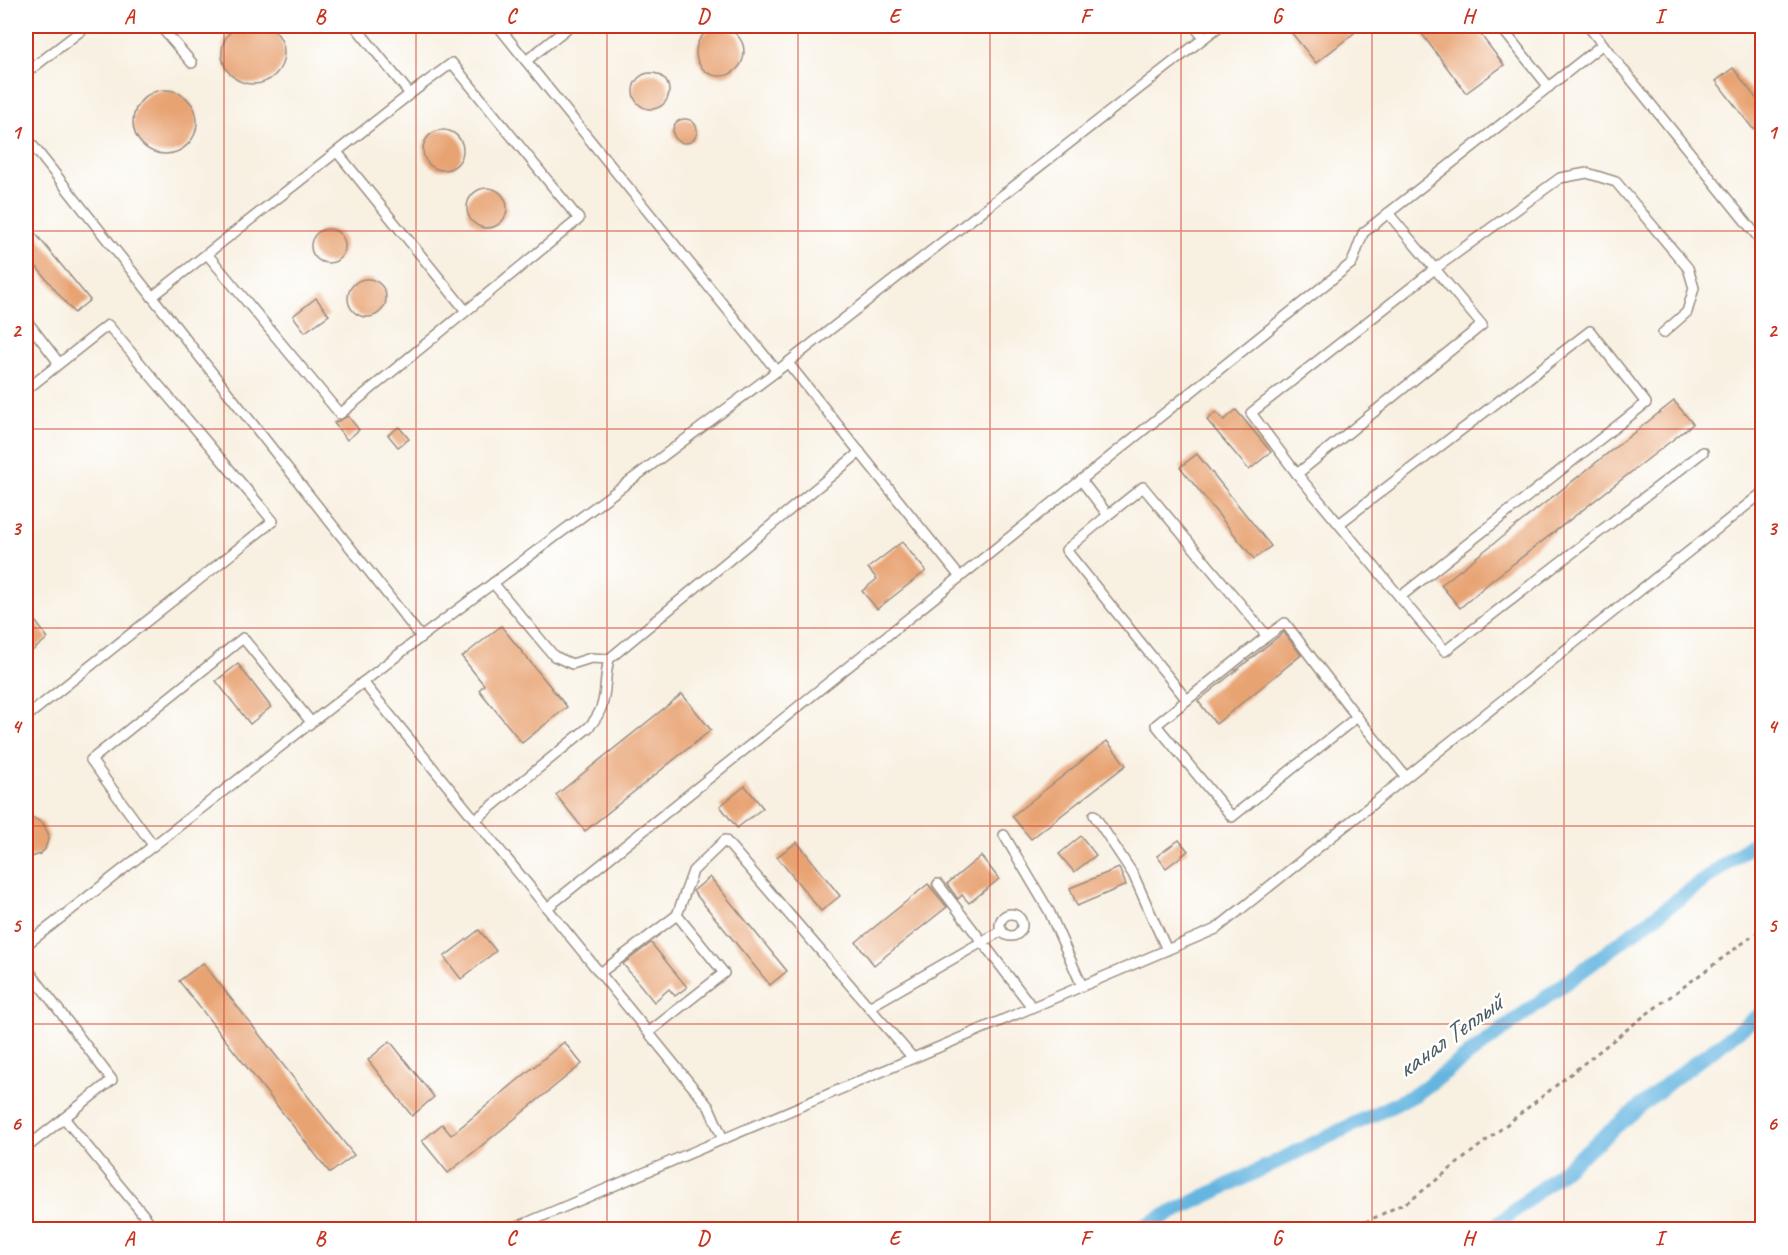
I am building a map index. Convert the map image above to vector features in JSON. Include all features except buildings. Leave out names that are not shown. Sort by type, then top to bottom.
[{"type":"lane","points":[[26,73],[87,26]]},
{"type":"lane","points":[[160,26],[192,63]]},
{"type":"lane","points":[[354,26],[410,94]]},
{"type":"lane","points":[[498,26],[777,371]]},
{"type":"lane","points":[[526,61],[570,26]]},
{"type":"lane","points":[[1194,26],[1204,38]]},
{"type":"lane","points":[[26,945],[421,637],[788,363],[1220,26]]},
{"type":"lane","points":[[1500,26],[1549,87]]},
{"type":"lane","points":[[1588,26],[1762,242]]},
{"type":"lane","points":[[547,908],[1352,263],[1363,233],[1603,44]]},
{"type":"lane","points":[[152,297],[410,94],[452,63],[579,219],[340,414],[207,254]]},
{"type":"lane","points":[[26,137],[421,637]]},
{"type":"lane","points":[[337,152],[466,311]]},
{"type":"lane","points":[[1663,333],[1687,312],[1694,288],[1688,268],[1616,182],[1587,173],[1560,178],[1436,268],[1251,413],[1297,474],[1445,651],[1703,452]]},
{"type":"lane","points":[[1297,474],[1482,325],[1388,213]]},
{"type":"lane","points":[[26,321],[59,363]]},
{"type":"lane","points":[[26,390],[108,325],[273,521],[26,715]]},
{"type":"lane","points":[[1339,524],[1590,331],[1646,404],[1400,597]]},
{"type":"lane","points":[[788,363],[960,577]]},
{"type":"lane","points":[[475,820],[589,727],[600,715],[606,697],[603,680],[609,659],[860,452]]},
{"type":"lane","points":[[1081,480],[1108,515]]},
{"type":"lane","points":[[1187,700],[1066,550],[1143,487],[1267,636]]},
{"type":"lane","points":[[510,1230],[1216,929],[1762,493]]},
{"type":"lane","points":[[494,583],[554,657],[572,664],[591,658],[609,659]]},
{"type":"lane","points":[[1357,717],[1232,817],[1156,725],[1285,623],[1406,777]]},
{"type":"lane","points":[[153,845],[91,760],[243,638],[311,722]]},
{"type":"lane","points":[[363,682],[709,1107],[723,1139]]},
{"type":"lane","points":[[1094,815],[1133,874],[1167,950]]},
{"type":"lane","points":[[1004,835],[1049,911],[1082,986]]},
{"type":"lane","points":[[600,974],[677,915],[693,871],[725,840],[913,1058]]},
{"type":"lane","points":[[938,884],[1032,1007]]},
{"type":"lane","points":[[649,1032],[724,973],[677,915]]},
{"type":"lane","points":[[869,1007],[1001,931]]},
{"type":"lane","points":[[26,967],[112,1080],[26,1148]]},
{"type":"lane","points":[[64,1118],[156,1230]]},
{"type":"path","points":[[1349,1230],[1411,1200],[1644,1016],[1762,929]]},
{"type":"waterway","name":"канал Теплый","points":[[1136,1230],[1416,1094],[1762,837]]},
{"type":"waterway","name":"канал Теплый","points":[[1491,1230],[1672,1080],[1762,1013]]}]
